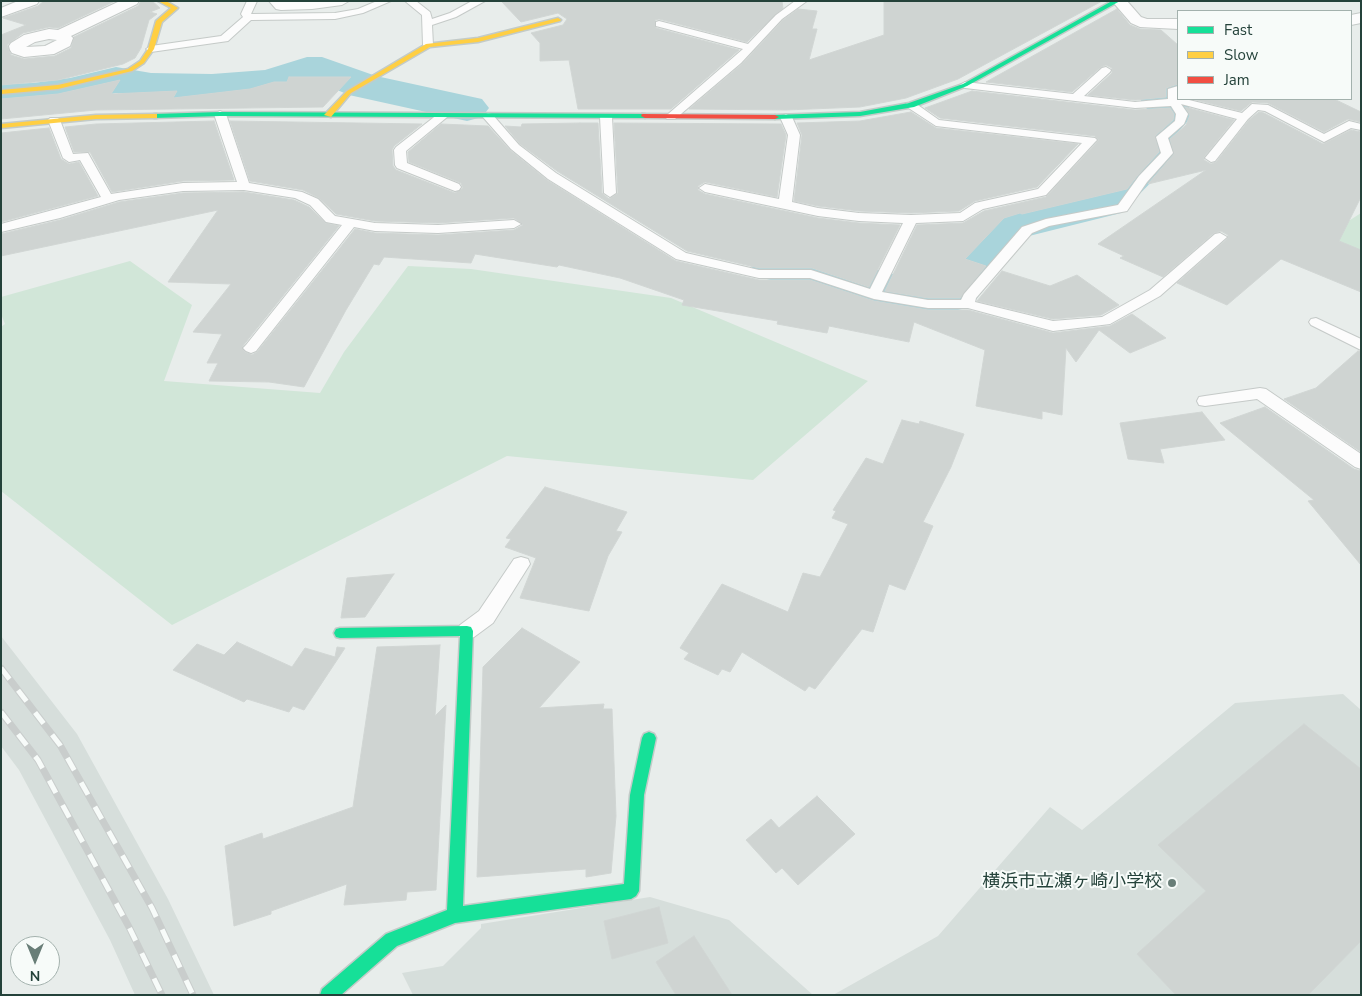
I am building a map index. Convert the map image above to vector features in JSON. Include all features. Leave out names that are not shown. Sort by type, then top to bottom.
[{"type":"street","points":[[1,13],[32,1]]},
{"type":"street","points":[[11,32],[21,50],[34,53],[57,48],[64,43],[65,38],[60,35],[132,1]]},
{"type":"street","points":[[1,92],[58,87],[130,70],[142,62],[151,49],[159,21],[176,8],[161,1]]},
{"type":"street","points":[[276,1],[280,6],[312,5],[342,1]]},
{"type":"street","points":[[1,126],[96,117],[220,114],[786,117],[860,114],[911,105],[965,85],[1118,1],[1136,20],[1145,24],[1177,24]]},
{"type":"street","points":[[328,115],[354,89],[428,45],[478,40],[558,20]]},
{"type":"street","points":[[340,633],[467,631],[455,915]]},
{"type":"street","points":[[328,995],[392,940],[455,915],[631,891],[637,795],[649,738]]},
{"type":"lane","points":[[248,17],[246,14],[252,1]]},
{"type":"lane","points":[[151,49],[224,39],[248,17],[335,16],[360,11],[386,1]]},
{"type":"lane","points":[[410,1],[427,14],[428,45]]},
{"type":"lane","points":[[428,23],[453,15],[480,1]]},
{"type":"lane","points":[[671,117],[737,61],[779,17],[802,1]]},
{"type":"lane","points":[[659,24],[749,47]]},
{"type":"lane","points":[[1075,98],[1106,70]]},
{"type":"lane","points":[[965,85],[1135,105],[1175,97],[1182,114],[1180,122],[1162,137],[1167,153],[1143,179],[1122,208],[1046,223],[1027,230],[968,297],[968,304]]},
{"type":"lane","points":[[1185,100],[1244,117]]},
{"type":"lane","points":[[705,188],[818,212],[910,220],[963,218],[979,206],[1042,192],[1091,140],[936,122],[911,105]]},
{"type":"lane","points":[[1211,158],[1244,117],[1256,106],[1268,108],[1324,139],[1349,124],[1361,127]]},
{"type":"lane","points":[[220,114],[244,186]]},
{"type":"lane","points":[[442,116],[400,150],[401,165],[454,187]]},
{"type":"lane","points":[[488,116],[515,148],[552,176],[681,256],[759,274],[811,274],[928,304],[968,304],[1053,326],[1105,321],[1155,293],[1220,237]]},
{"type":"lane","points":[[606,117],[610,193]]},
{"type":"lane","points":[[785,204],[794,135],[786,117]]},
{"type":"lane","points":[[54,120],[69,158],[84,156],[108,199]]},
{"type":"lane","points":[[1,228],[55,215],[118,196],[183,187],[244,186],[298,195],[314,202],[331,219],[374,227],[438,229],[514,224]]},
{"type":"lane","points":[[877,290],[910,220]]},
{"type":"lane","points":[[251,348],[350,222]]},
{"type":"lane","points":[[1316,322],[1361,345]]},
{"type":"lane","points":[[1205,401],[1260,392],[1361,463]]},
{"type":"lane","points":[[467,631],[486,618],[521,564]]},
{"type":"shaded area","points":[[1,636],[77,734],[168,899],[214,995],[135,995],[110,940],[19,770],[1,746]]},
{"type":"shaded area","name":"横浜市立瀬ヶ崎小学校","points":[[1343,694],[1361,710],[1361,995],[833,995],[938,936],[1050,807],[1082,830],[1235,703]]},
{"type":"shaded area","points":[[650,897],[729,920],[813,995],[413,995],[402,973],[443,966],[481,928],[481,924]]},
{"type":"green space","points":[[1361,213],[1361,253],[1326,235],[1344,224]]},
{"type":"green space","points":[[130,261],[192,305],[164,381],[320,393],[344,352],[408,266],[471,269],[671,298],[868,381],[753,480],[507,456],[172,625],[1,491],[1,327],[5,324],[1,314],[1,297]]},
{"type":"building","points":[[44,1],[115,1],[58,28],[49,27],[23,33],[7,45],[11,55],[24,59],[55,56],[71,48],[74,37],[138,6],[141,1],[152,1],[160,8],[150,12],[157,14],[149,20],[141,48],[135,58],[123,64],[58,80],[1,85],[1,35],[26,25],[3,18],[38,6]]},
{"type":"building","points":[[501,1],[782,1],[783,8],[747,42],[659,19],[655,20],[656,28],[739,50],[671,109],[578,109],[569,60],[540,61],[540,43],[531,33],[563,25],[567,19],[558,13],[521,22]]},
{"type":"building","points":[[884,1],[1102,1],[958,79],[906,98],[860,107],[786,110],[689,109],[742,64],[783,20],[798,9],[817,11],[812,29],[817,29],[809,60],[884,35]]},
{"type":"building","points":[[1117,9],[1130,25],[1140,29],[1161,30],[1177,44],[1177,84],[1166,88],[1166,97],[1135,100],[1088,95],[1112,73],[1112,68],[1106,65],[1101,67],[1072,92],[986,82]]},
{"type":"building","points":[[289,77],[351,77],[323,107],[96,110],[1,119],[1,99],[58,94],[120,80],[111,94],[177,91],[173,98],[250,89],[274,82],[287,82]]},
{"type":"building","points":[[972,91],[1135,110],[1170,108],[1174,114],[1173,120],[1155,136],[1159,152],[1127,189],[1004,218],[965,259],[986,266],[960,298],[928,298],[885,291],[917,225],[963,223],[984,211],[1046,197],[1099,140],[1095,136],[940,118],[925,108]]},
{"type":"building","points":[[1196,100],[1336,100],[1361,112],[1361,122],[1348,119],[1324,132],[1268,103],[1252,102],[1241,111]]},
{"type":"building","points":[[1185,107],[1234,120],[1204,157],[1204,160],[1211,164],[1216,162],[1249,120],[1259,112],[1323,144],[1351,130],[1361,132],[1361,197],[1339,241],[1361,250],[1361,292],[1281,259],[1227,305],[1177,283],[1228,238],[1228,235],[1221,231],[1214,233],[1163,277],[1120,258],[1124,256],[1098,244],[1206,170],[1148,184],[1174,154],[1170,139],[1186,125],[1190,115]]},
{"type":"building","points":[[911,112],[936,128],[1078,144],[1037,187],[975,201],[959,211],[911,213],[859,211],[794,201],[802,135],[797,123],[860,121]]},
{"type":"building","points":[[214,121],[234,180],[183,181],[112,192],[90,152],[74,152],[65,127],[96,124]]},
{"type":"building","points":[[230,121],[422,124],[394,146],[392,150],[393,166],[396,170],[455,193],[463,188],[461,183],[409,162],[408,152],[441,124],[488,126],[510,150],[547,180],[676,261],[759,280],[810,280],[874,301],[928,310],[968,310],[1053,333],[1110,326],[1132,314],[1166,338],[1130,353],[1099,330],[1076,362],[1066,348],[1062,415],[1042,411],[1042,419],[976,406],[985,350],[914,322],[909,342],[829,326],[827,333],[777,324],[778,321],[682,305],[684,300],[620,278],[559,265],[557,267],[475,254],[471,263],[384,257],[379,265],[374,264],[346,310],[304,387],[269,382],[209,381],[218,363],[207,363],[222,334],[193,332],[231,284],[168,282],[218,210],[1,256],[1,234],[60,220],[119,202],[183,193],[244,192],[294,200],[309,207],[325,223],[339,226],[242,347],[245,352],[252,355],[257,352],[355,229],[375,233],[438,235],[514,230],[523,225],[514,218],[438,223],[375,221],[336,214],[319,198],[303,190],[250,181]]},
{"type":"building","points":[[598,123],[602,193],[609,199],[618,193],[614,123],[781,124],[786,135],[777,197],[705,182],[698,186],[698,190],[705,194],[818,218],[900,225],[869,287],[812,268],[759,268],[687,251],[557,171],[520,144],[505,126],[521,127],[522,124]]},
{"type":"building","points":[[49,128],[61,159],[69,164],[79,162],[98,196],[1,222],[1,133]]},
{"type":"building","points":[[1002,271],[1050,286],[1077,275],[1119,305],[1101,315],[1053,319],[977,301]]},
{"type":"building","points":[[1358,351],[1361,352],[1361,452],[1284,399],[1316,388]]},
{"type":"building","points":[[1265,407],[1354,469],[1361,471],[1361,565],[1308,501],[1314,500],[1220,423]]},
{"type":"building","points":[[1202,412],[1225,440],[1160,449],[1164,463],[1128,459],[1120,423]]},
{"type":"building","points":[[902,420],[919,424],[920,421],[964,434],[951,467],[923,522],[933,526],[905,590],[889,584],[873,632],[862,629],[815,689],[809,686],[805,691],[742,652],[730,672],[722,669],[718,675],[684,659],[689,653],[680,648],[722,584],[788,612],[803,573],[820,577],[848,524],[832,518],[836,511],[833,510],[866,458],[883,464]]},
{"type":"building","points":[[545,487],[627,512],[616,531],[622,532],[608,556],[589,611],[520,598],[536,558],[505,547],[511,539],[506,538]]},
{"type":"building","points":[[394,574],[365,617],[341,618],[347,578]]},
{"type":"building","points":[[522,628],[580,662],[539,708],[604,704],[603,709],[612,709],[616,816],[611,873],[586,877],[586,869],[477,877],[483,667]]},
{"type":"building","points":[[237,642],[292,667],[305,648],[335,657],[337,647],[345,648],[304,710],[293,706],[289,712],[247,699],[244,702],[173,670],[197,644],[224,655]]},
{"type":"building","points":[[440,645],[435,716],[446,705],[436,890],[407,892],[406,900],[344,905],[347,884],[271,911],[271,914],[234,926],[225,846],[262,833],[263,839],[353,807],[377,647]]},
{"type":"building","points":[[1304,724],[1361,769],[1361,941],[1308,995],[1176,995],[1137,954],[1206,891],[1158,845]]},
{"type":"building","points":[[817,796],[855,834],[798,885],[782,868],[776,873],[746,840],[771,819],[779,828]]},
{"type":"building","points":[[659,907],[668,943],[612,959],[604,921]]},
{"type":"building","points":[[694,936],[732,995],[676,995],[656,962]]},
{"type":"waterway","points":[[1,97],[33,96],[70,91],[116,80],[151,86],[212,87],[270,82],[307,69],[322,69],[364,86],[467,108]]},
{"type":"waterway","points":[[778,266],[810,266],[886,289],[927,296],[950,295],[1007,226],[1103,202],[1154,153],[1150,136],[1172,114],[1159,96],[1165,85],[1177,81]]},
{"type":"railway","points":[[1,668],[60,745],[152,908],[193,995]]},
{"type":"railway","points":[[1,712],[38,760],[129,927],[162,995]]},
{"type":"traffic: fast","points":[[775,117],[860,114],[911,105],[965,85],[1117,1]]},
{"type":"traffic: fast","points":[[154,116],[220,114],[645,116]]},
{"type":"traffic: fast","points":[[340,633],[467,631],[455,915]]},
{"type":"traffic: fast","points":[[328,995],[392,940],[455,915],[631,891],[637,795],[649,738]]},
{"type":"traffic: slow","points":[[1,92],[58,87],[130,70],[142,62],[151,49],[159,21],[175,8],[161,1]]},
{"type":"traffic: slow","points":[[328,115],[349,92],[428,45],[478,40],[558,20]]},
{"type":"traffic: slow","points":[[1,126],[96,117],[154,116]]},
{"type":"traffic: jam","points":[[645,116],[775,117]]},
{"type":"place","name":"横浜市立瀬ヶ崎小学校","points":[[1172,883]]}]
